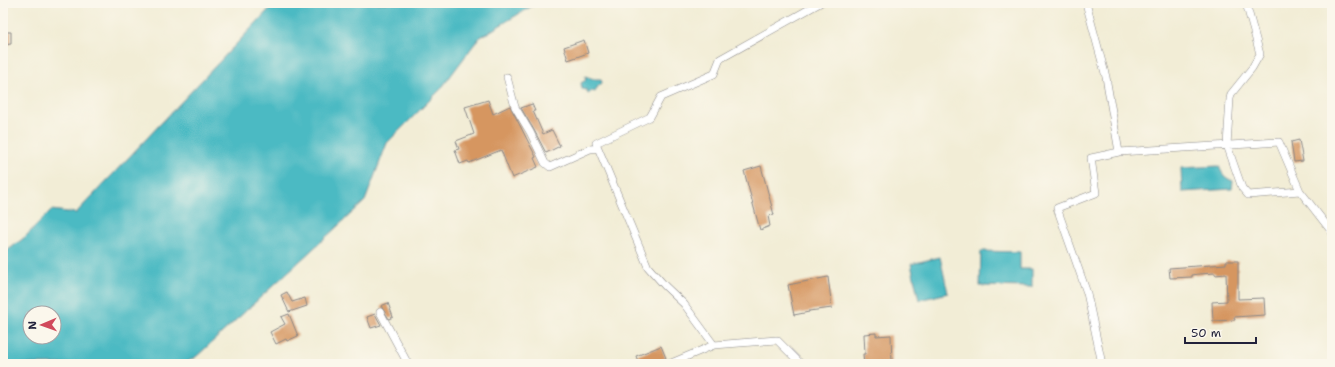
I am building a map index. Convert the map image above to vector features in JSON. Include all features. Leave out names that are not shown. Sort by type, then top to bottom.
[{"type":"street","points":[[714,345],[684,304],[648,267],[596,143],[650,117],[662,97],[714,74],[720,59],[820,3]]},
{"type":"street","points":[[1086,3],[1106,77],[1119,152]]},
{"type":"street","points":[[1246,3],[1260,54],[1252,68],[1230,96],[1227,145],[1242,188],[1248,195],[1300,191]]},
{"type":"street","points":[[507,77],[516,108],[545,163],[550,167],[590,149],[598,148]]},
{"type":"street","points":[[1102,364],[1087,293],[1057,208],[1096,193],[1090,158],[1119,152],[1279,142],[1300,191],[1332,232]]},
{"type":"street","points":[[380,312],[408,364]]},
{"type":"street","points":[[669,364],[714,345],[777,340],[801,364]]},
{"type":"water","points":[[275,3],[537,3],[479,38],[440,90],[387,143],[365,201],[197,356],[184,364],[3,364],[3,254],[25,237],[51,210],[76,213]]},
{"type":"water","points":[[585,76],[594,79],[601,79],[602,83],[598,86],[595,92],[592,91],[588,94],[587,90],[582,89],[581,83],[586,80]]},
{"type":"water","points":[[1219,166],[1224,175],[1233,181],[1232,189],[1182,192],[1181,168]]},
{"type":"water","points":[[981,251],[1020,252],[1020,269],[1032,269],[1032,287],[980,286]]},
{"type":"water","points":[[940,257],[948,293],[919,300],[911,264]]},
{"type":"building","points":[[3,32],[11,32],[11,44],[3,45]]},
{"type":"building","points":[[584,40],[588,53],[568,60],[564,47]]},
{"type":"building","points":[[488,100],[493,114],[510,106],[536,157],[534,158],[538,167],[512,178],[501,150],[469,163],[468,161],[460,164],[455,150],[459,149],[456,141],[474,134],[465,107]]},
{"type":"building","points":[[532,104],[535,111],[533,111],[543,134],[552,130],[560,146],[546,153],[521,108]]},
{"type":"building","points":[[1299,140],[1303,161],[1294,162],[1291,142]]},
{"type":"building","points":[[761,166],[774,215],[768,216],[770,226],[760,230],[744,171]]},
{"type":"building","points":[[1226,261],[1238,261],[1238,299],[1264,298],[1265,315],[1234,317],[1235,320],[1213,321],[1212,302],[1227,301],[1226,274],[1199,274],[1192,275],[1192,277],[1170,278],[1169,268],[1226,264]]},
{"type":"building","points":[[828,277],[832,308],[809,311],[794,315],[788,285]]},
{"type":"building","points":[[287,292],[292,302],[305,298],[307,306],[289,312],[281,295]]},
{"type":"building","points":[[388,303],[393,317],[389,319],[381,306]]},
{"type":"building","points":[[289,314],[298,336],[287,341],[286,339],[276,344],[270,332],[285,324],[281,317]]},
{"type":"building","points":[[375,314],[381,325],[371,328],[367,317]]},
{"type":"building","points":[[876,333],[876,336],[891,335],[892,364],[864,364],[864,334]]},
{"type":"building","points":[[661,346],[666,358],[651,364],[639,364],[636,356]]}]
